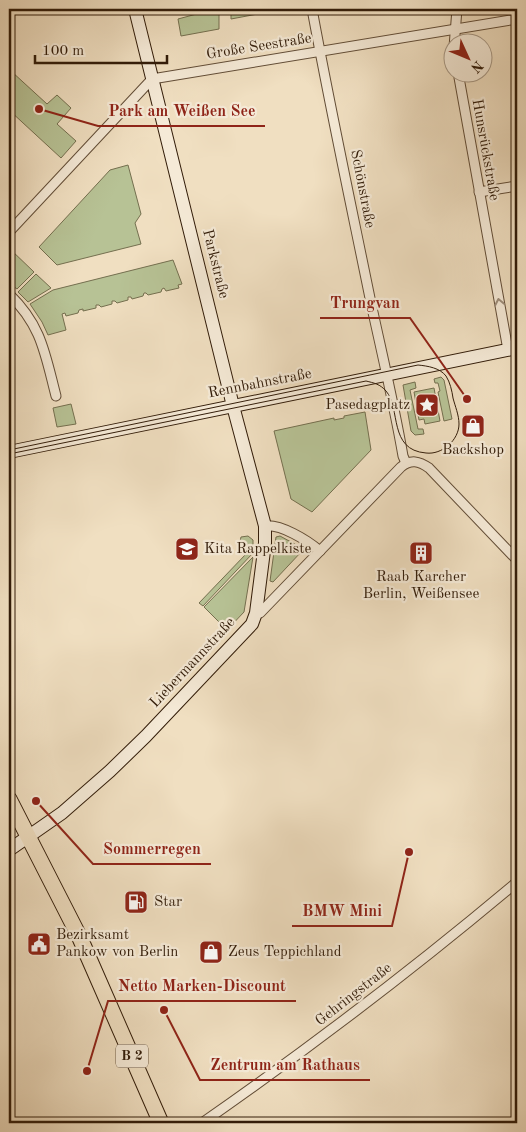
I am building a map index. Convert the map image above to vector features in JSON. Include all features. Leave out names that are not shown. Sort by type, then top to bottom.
[{"type":"main road","name":"B 2","points":[[9,799],[59,895],[94,968],[161,1123]]},
{"type":"street","name":"Parkstraße","points":[[135,9],[233,406],[265,526],[265,542],[256,613]]},
{"type":"street","points":[[454,29],[457,9]]},
{"type":"street","name":"Schönstraße","points":[[312,10],[365,272],[388,375]]},
{"type":"street","name":"Große Seestraße","points":[[152,79],[517,20]]},
{"type":"street","points":[[9,232],[152,79]]},
{"type":"street","name":"Hunsrückstraße","points":[[460,82],[479,192],[512,349]]},
{"type":"street","points":[[479,192],[517,186]]},
{"type":"street","points":[[9,294],[26,312],[39,334],[56,396]]},
{"type":"street","name":"Rennbahnstraße","points":[[9,452],[512,349]]},
{"type":"street","points":[[388,375],[403,456],[406,463],[414,461],[429,468],[517,560]]},
{"type":"street","name":"Liebermannstraße","points":[[9,850],[62,813],[121,761],[252,624],[256,613],[260,613],[406,463]]},
{"type":"street","points":[[265,526],[279,527],[312,544],[320,551]]},
{"type":"street","name":"Gehringstraße","points":[[202,1123],[290,1061],[366,1003],[517,882]]},
{"type":"green space","points":[[204,9],[219,9],[219,29],[181,36],[178,19],[204,12]]},
{"type":"green space","points":[[231,9],[263,9],[263,13],[231,19]]},
{"type":"green space","points":[[9,60],[11,71],[47,104],[57,95],[71,108],[57,124],[76,141],[61,158],[9,110]]},
{"type":"green space","points":[[128,165],[141,214],[135,223],[141,244],[57,265],[39,247],[110,170]]},
{"type":"green space","points":[[10,249],[34,272],[17,289],[9,283]]},
{"type":"green space","points":[[173,260],[182,284],[178,285],[179,288],[166,291],[164,288],[161,292],[148,295],[144,293],[143,296],[132,299],[128,297],[128,300],[117,303],[112,301],[112,304],[101,307],[96,305],[96,308],[79,310],[78,313],[66,316],[65,313],[62,314],[66,330],[48,335],[30,304],[53,290]]},
{"type":"green space","points":[[36,274],[51,288],[28,302],[18,292]]},
{"type":"green space","points":[[441,377],[444,380],[452,419],[444,421],[438,392],[440,391],[438,383],[435,383],[434,379]]},
{"type":"green space","points":[[415,382],[416,388],[410,390],[418,429],[423,429],[424,434],[415,435],[411,431],[403,385]]},
{"type":"green space","points":[[434,388],[440,421],[425,424],[424,419],[419,420],[414,392]]},
{"type":"green space","points":[[71,404],[76,424],[57,427],[53,408]]},
{"type":"green space","points":[[365,412],[371,450],[312,512],[291,499],[274,431],[334,418],[334,420],[344,418],[344,416]]},
{"type":"green space","points":[[248,536],[253,540],[253,553],[203,606],[199,603],[246,554],[239,546],[241,537]]},
{"type":"green space","points":[[280,536],[302,548],[302,551],[273,582],[270,581],[276,537]]},
{"type":"green space","points":[[253,557],[244,612],[227,630],[204,607]]},
{"type":"tram line","points":[[9,450],[418,365],[437,369],[446,376],[451,387],[459,421],[456,436],[443,449],[432,453],[414,450],[401,437],[393,407],[386,391],[379,385],[366,381],[9,454]]},
{"type":"place","name":"Park am Weißen See","points":[[39,109]]},
{"type":"place","name":"Trungvan","points":[[467,399]]},
{"type":"place","name":"Pasedagplatz","points":[[427,405]]},
{"type":"place","name":"Backshop","points":[[473,426]]},
{"type":"place","name":"Kita Rappelkiste","points":[[187,549]]},
{"type":"place","name":"Raab Karcher Berlin, Weißensee","points":[[421,553]]},
{"type":"place","name":"Sommerregen","points":[[36,801]]},
{"type":"place","name":"BMW Mini","points":[[409,852]]},
{"type":"place","name":"Star","points":[[136,902]]},
{"type":"place","name":"Bezirksamt Pankow von Berlin","points":[[39,944]]},
{"type":"place","name":"Zeus Teppichland","points":[[211,952]]},
{"type":"place","name":"Zentrum am Rathaus","points":[[164,1010]]},
{"type":"place","name":"Netto Marken-Discount","points":[[87,1071]]}]
